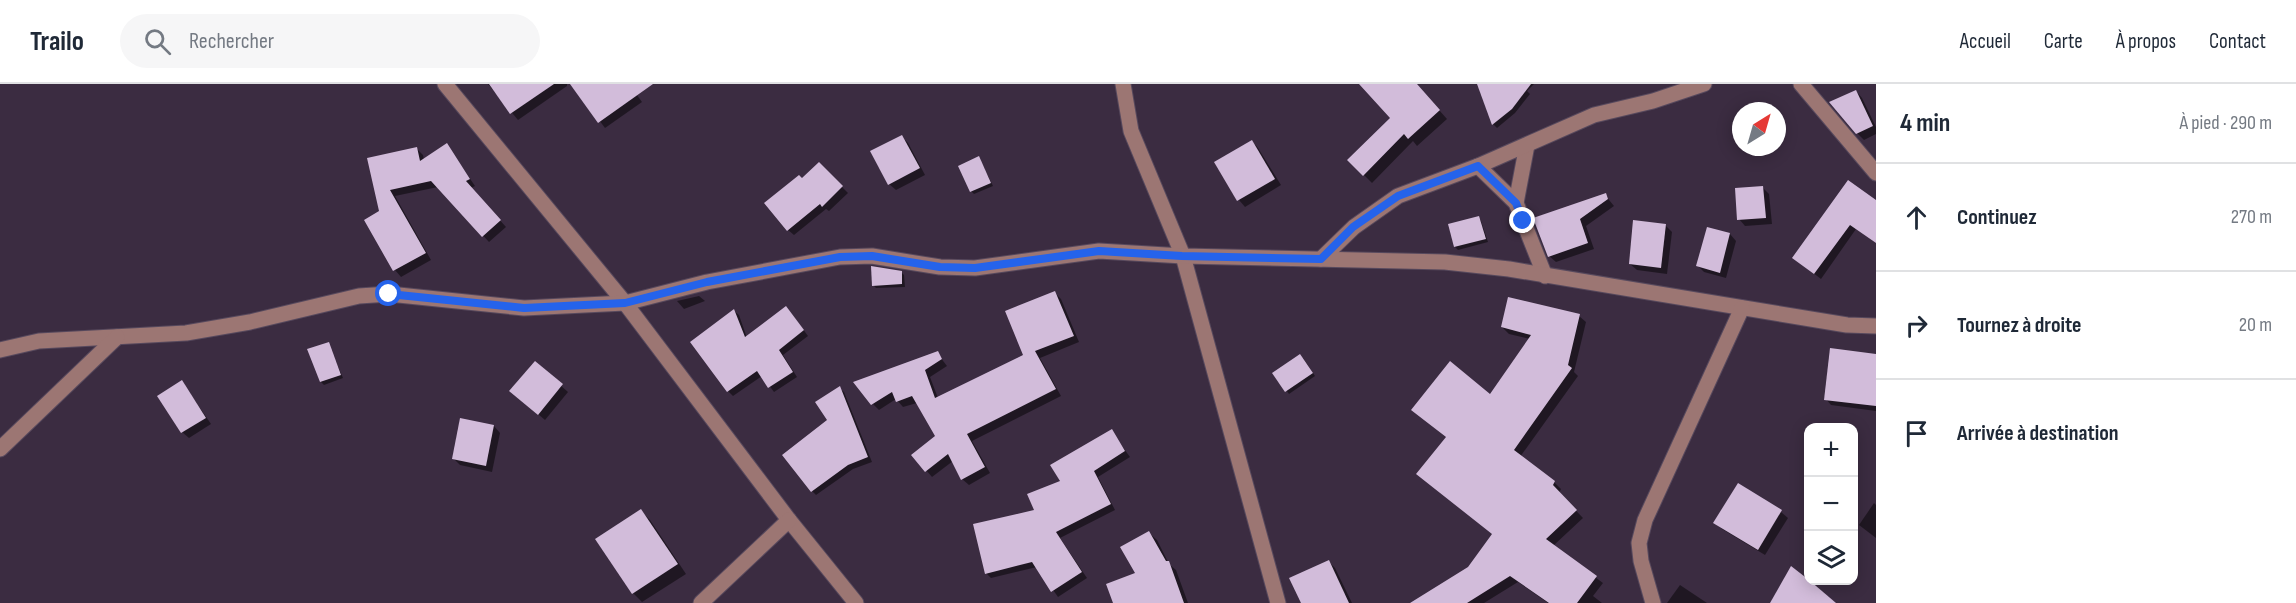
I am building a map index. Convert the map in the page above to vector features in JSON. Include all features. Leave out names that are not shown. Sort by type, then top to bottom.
[{"type":"street","points":[[445,84],[625,303],[789,520],[856,603]]},
{"type":"street","points":[[1123,84],[1131,131],[1182,256],[1278,603]]},
{"type":"street","points":[[1321,259],[1353,227],[1398,196],[1478,166],[1594,116],[1653,101],[1704,84]]},
{"type":"street","points":[[1801,84],[1876,173]]},
{"type":"street","points":[[1516,203],[1527,145]]},
{"type":"street","points":[[1478,166],[1516,203],[1545,276]]},
{"type":"street","points":[[0,350],[39,341],[186,333],[250,322],[359,296],[389,294],[524,308],[625,303],[707,282],[840,257],[872,256],[940,267],[975,268],[1099,251],[1182,256],[1445,262],[1509,269],[1847,325],[1876,326]]},
{"type":"street","points":[[1653,603],[1640,552],[1644,520],[1742,308]]},
{"type":"street","points":[[0,449],[117,337]]},
{"type":"street","points":[[701,603],[789,520]]},
{"type":"building","points":[[489,84],[554,84],[510,114]]},
{"type":"building","points":[[570,84],[653,84],[598,123]]},
{"type":"building","points":[[1359,84],[1417,84],[1440,110],[1408,139],[1404,134],[1363,176],[1347,160],[1390,118]]},
{"type":"building","points":[[1477,84],[1531,84],[1512,109],[1492,125]]},
{"type":"building","points":[[1856,90],[1873,126],[1856,134],[1829,102]]},
{"type":"building","points":[[902,135],[920,168],[888,185],[870,151]]},
{"type":"building","points":[[1252,140],[1275,179],[1237,201],[1214,162]]},
{"type":"building","points":[[447,143],[470,179],[466,181],[501,220],[482,237],[431,181],[390,190],[426,253],[393,271],[364,220],[379,211],[367,158],[417,147],[420,161]]},
{"type":"building","points":[[979,156],[991,183],[970,192],[958,166]]},
{"type":"building","points":[[819,162],[843,186],[822,207],[820,204],[787,231],[764,203],[799,175],[802,178]]},
{"type":"building","points":[[1848,180],[1876,200],[1876,243],[1850,225],[1814,274],[1792,258]]},
{"type":"building","points":[[1763,186],[1766,218],[1737,220],[1735,188]]},
{"type":"building","points":[[1606,193],[1608,199],[1580,219],[1588,243],[1548,257],[1533,218]]},
{"type":"building","points":[[1479,216],[1486,239],[1454,247],[1448,224]]},
{"type":"building","points":[[1633,220],[1666,224],[1661,268],[1629,264]]},
{"type":"building","points":[[1707,227],[1730,233],[1720,273],[1696,266]]},
{"type":"building","points":[[871,266],[902,271],[902,284],[872,286]]},
{"type":"building","points":[[1055,291],[1074,336],[1035,351],[1056,389],[967,434],[985,467],[961,480],[948,454],[925,472],[911,455],[935,436],[912,396],[896,402],[892,392],[871,405],[853,382],[938,351],[942,359],[925,370],[935,398],[1023,355],[1005,311]]},
{"type":"building","points":[[1508,297],[1580,314],[1568,365],[1572,368],[1514,450],[1555,481],[1553,485],[1577,510],[1546,539],[1597,576],[1577,603],[1549,603],[1510,576],[1467,603],[1410,603],[1468,567],[1492,534],[1416,474],[1446,437],[1411,410],[1450,361],[1490,394],[1531,335],[1501,327]]},
{"type":"building","points":[[786,306],[804,330],[779,350],[793,372],[768,388],[757,371],[727,392],[690,342],[734,309],[745,337]]},
{"type":"building","points":[[329,342],[341,375],[320,382],[307,349]]},
{"type":"building","points":[[1830,348],[1876,354],[1876,406],[1824,400]]},
{"type":"building","points":[[1300,354],[1313,373],[1285,392],[1272,373]]},
{"type":"building","points":[[535,361],[563,384],[538,415],[509,391]]},
{"type":"building","points":[[182,380],[206,418],[181,433],[157,396]]},
{"type":"building","points":[[840,386],[868,457],[848,465],[811,492],[782,455],[827,420],[815,402]]},
{"type":"building","points":[[460,418],[494,425],[486,466],[452,459]]},
{"type":"building","points":[[1112,429],[1125,451],[1094,471],[1111,504],[1056,532],[1082,572],[1051,592],[1032,562],[985,574],[973,524],[1034,510],[1027,494],[1060,481],[1050,465]]},
{"type":"building","points":[[1738,483],[1782,510],[1758,550],[1713,523]]},
{"type":"building","points":[[641,509],[678,564],[632,594],[595,539]]},
{"type":"building","points":[[1149,531],[1166,561],[1169,561],[1184,603],[1113,603],[1106,584],[1135,573],[1120,547]]},
{"type":"building","points":[[1329,560],[1349,603],[1301,603],[1289,578]]},
{"type":"building","points":[[1791,566],[1804,576],[1804,585],[1815,585],[1836,603],[1770,603]]},
{"type":"route","points":[[389,294],[524,308],[625,303],[707,282],[840,257],[872,256],[940,267],[975,268],[1099,251],[1182,256],[1321,259],[1353,227],[1398,196],[1478,166],[1516,203],[1523,221]]}]
